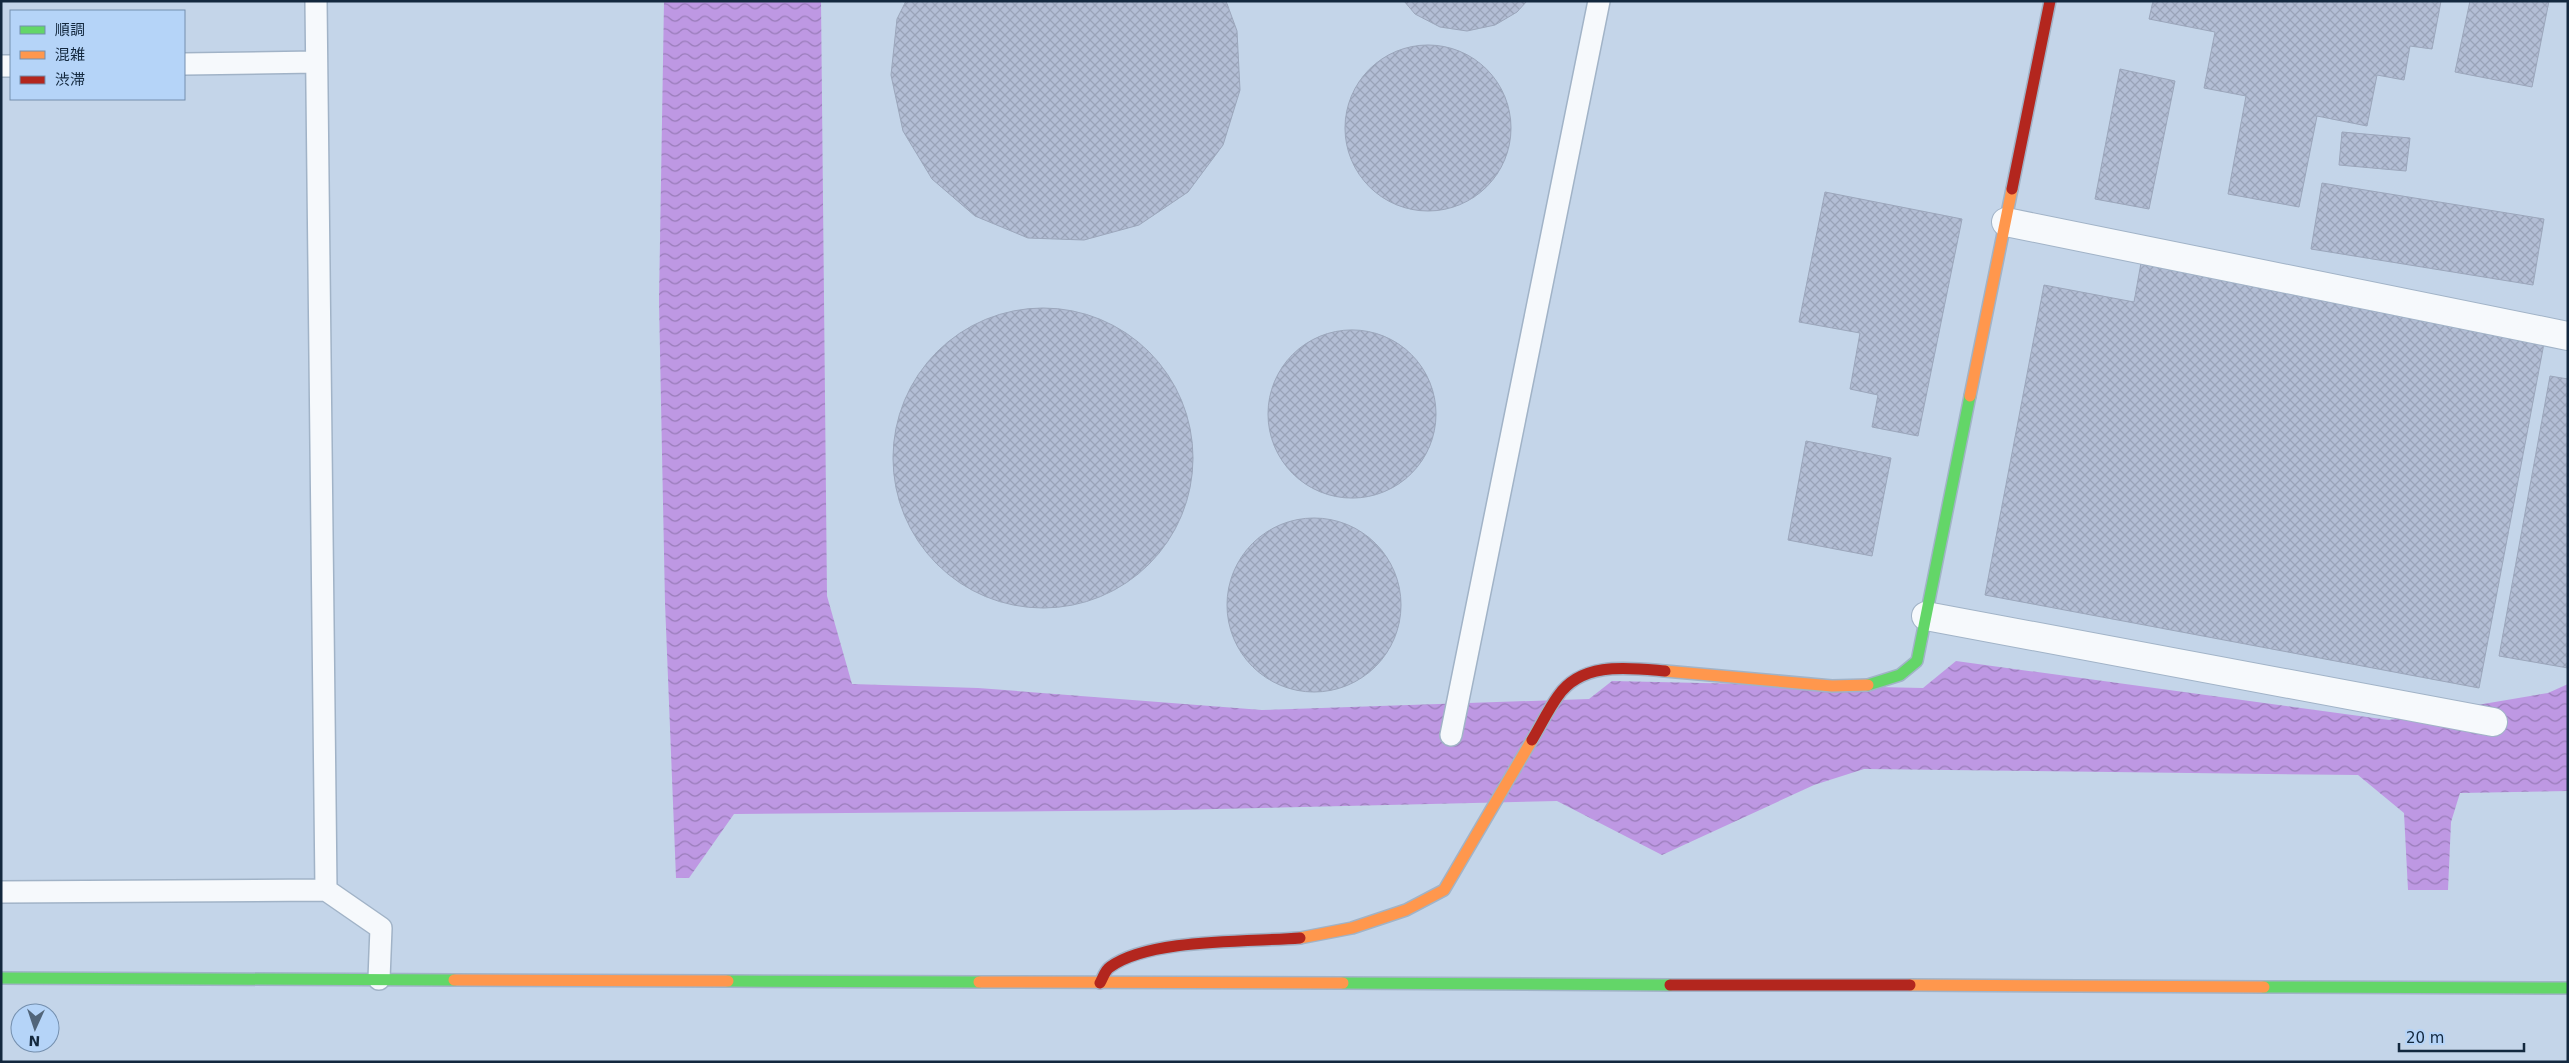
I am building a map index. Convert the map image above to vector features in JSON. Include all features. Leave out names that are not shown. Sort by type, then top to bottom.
[{"type":"street","points":[[1100,983],[1108,968],[1125,958],[1170,947],[1299,938],[1352,928],[1406,910],[1444,890],[1463,861],[1560,694],[1584,674],[1616,667],[1832,686],[1869,685],[1900,675],[1917,661],[2050,1]]},
{"type":"street","points":[[2006,222],[2568,336]]},
{"type":"street","points":[[1926,616],[2493,722]]},
{"type":"street","points":[[1,978],[2568,988]]},
{"type":"lane","points":[[316,1],[326,890]]},
{"type":"lane","points":[[1451,736],[1599,1]]},
{"type":"lane","points":[[185,64],[316,62]]},
{"type":"lane","points":[[1,892],[326,890],[381,928],[379,978]]},
{"type":"water","points":[[664,1],[821,1],[827,596],[852,684],[978,688],[1262,710],[1589,699],[1612,681],[1923,688],[1956,661],[2389,720],[2548,693],[2568,684],[2568,791],[2460,793],[2451,822],[2448,890],[2408,890],[2404,813],[2358,775],[1864,769],[1814,785],[1662,855],[1557,801],[1174,810],[734,814],[689,878],[676,878],[665,603],[659,301]]},
{"type":"building","points":[[906,1],[1226,1],[1237,31],[1240,90],[1223,145],[1188,192],[1139,225],[1084,240],[1028,238],[975,216],[932,179],[903,131],[891,75],[897,19]]},
{"type":"building","points":[[1404,1],[1527,1],[1517,12],[1495,25],[1467,31],[1440,27],[1415,14]]},
{"type":"building","points":[[2153,1],[2441,1],[2432,49],[2410,46],[2404,80],[2377,75],[2367,126],[2317,116],[2299,207],[2228,194],[2246,96],[2204,88],[2215,32],[2149,19]]},
{"type":"building","points":[[2470,1],[2549,1],[2532,87],[2455,72]]},
{"type":"building","points":[[1428,45],[1452,49],[1467,55],[1492,76],[1501,89],[1507,104],[1511,128],[1507,152],[1501,167],[1480,192],[1467,201],[1452,207],[1428,211],[1404,207],[1389,201],[1364,180],[1355,167],[1349,152],[1345,128],[1349,104],[1355,89],[1376,64],[1389,55],[1404,49]]},
{"type":"building","points":[[2120,69],[2175,81],[2149,209],[2095,199]]},
{"type":"building","points":[[2342,132],[2410,138],[2406,171],[2339,165]]},
{"type":"building","points":[[2322,183],[2544,219],[2533,285],[2311,249]]},
{"type":"building","points":[[1825,192],[1962,219],[1918,436],[1872,427],[1878,395],[1850,389],[1860,333],[1799,322]]},
{"type":"building","points":[[2141,263],[2545,338],[2479,688],[1985,595],[2044,285],[2134,302]]},
{"type":"building","points":[[1043,308],[1072,311],[1100,320],[1114,326],[1149,352],[1175,387],[1181,401],[1190,429],[1193,458],[1190,487],[1181,515],[1175,529],[1149,564],[1114,590],[1100,596],[1072,605],[1043,608],[1014,605],[986,596],[972,590],[937,564],[911,529],[905,515],[896,487],[893,458],[896,429],[905,401],[911,387],[937,352],[972,326],[986,320],[1014,311]]},
{"type":"building","points":[[1352,330],[1376,334],[1392,340],[1417,361],[1426,374],[1432,390],[1436,414],[1432,438],[1426,454],[1405,479],[1392,488],[1376,494],[1352,498],[1328,494],[1312,488],[1287,467],[1278,454],[1272,438],[1268,414],[1272,390],[1278,374],[1299,349],[1312,340],[1328,334]]},
{"type":"building","points":[[2550,376],[2568,379],[2568,668],[2499,656]]},
{"type":"building","points":[[1806,441],[1891,458],[1872,556],[1788,540]]},
{"type":"building","points":[[1305,518],[1323,518],[1355,528],[1381,550],[1391,564],[1397,580],[1401,614],[1391,646],[1369,672],[1355,682],[1339,688],[1323,692],[1305,692],[1273,682],[1247,660],[1237,646],[1231,630],[1227,614],[1227,596],[1237,564],[1259,538],[1273,528],[1289,522]]},
{"type":"traffic: fast","points":[[1868,685],[1900,675],[1917,661],[1970,396]]},
{"type":"traffic: fast","points":[[1,978],[454,980]]},
{"type":"traffic: fast","points":[[728,981],[979,982]]},
{"type":"traffic: fast","points":[[1343,983],[1670,985]]},
{"type":"traffic: fast","points":[[2264,987],[2568,988]]},
{"type":"traffic: slow","points":[[1970,396],[2012,189]]},
{"type":"traffic: slow","points":[[1665,671],[1832,686],[1868,685]]},
{"type":"traffic: slow","points":[[1300,938],[1352,928],[1406,910],[1444,890],[1532,740]]},
{"type":"traffic: slow","points":[[454,980],[728,981]]},
{"type":"traffic: slow","points":[[979,982],[1343,983]]},
{"type":"traffic: slow","points":[[1910,985],[2264,987]]},
{"type":"traffic: jam","points":[[2012,189],[2050,1]]},
{"type":"traffic: jam","points":[[1532,740],[1558,696],[1568,685],[1580,677],[1607,669],[1622,668],[1665,671]]},
{"type":"traffic: jam","points":[[1100,983],[1108,968],[1127,958],[1149,951],[1201,943],[1300,938]]},
{"type":"traffic: jam","points":[[1670,985],[1910,985]]}]
